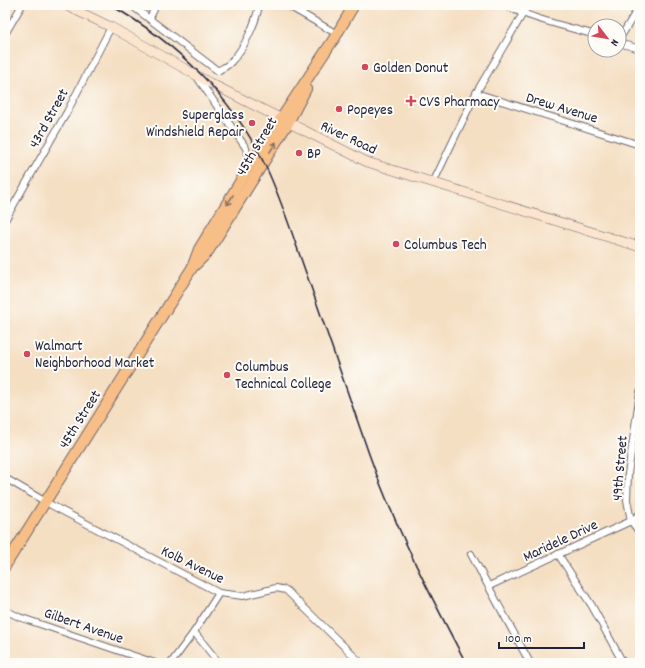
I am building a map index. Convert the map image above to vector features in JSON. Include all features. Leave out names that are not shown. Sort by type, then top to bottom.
[{"type":"main road","name":"River Road","points":[[66,5],[111,28],[195,75],[367,162],[433,183],[639,243]]},
{"type":"main road","name":"45th Street","points":[[192,268],[207,253],[354,5]]},
{"type":"main road","name":"45th Street","points":[[5,566],[44,501],[192,268],[199,249],[249,167],[284,121]]},
{"type":"street","points":[[5,34],[22,5]]},
{"type":"street","points":[[131,5],[150,18],[180,44],[218,71],[231,62],[247,38],[257,16],[260,5]]},
{"type":"street","points":[[150,18],[156,5]]},
{"type":"street","points":[[287,5],[337,34]]},
{"type":"street","points":[[504,5],[523,14],[535,16],[587,32]]},
{"type":"street","points":[[433,183],[476,93],[528,5]]},
{"type":"street","points":[[627,27],[640,5]]},
{"type":"street","name":"43rd Street","points":[[5,220],[66,112],[111,28]]},
{"type":"street","points":[[627,45],[640,49]]},
{"type":"street","points":[[195,75],[246,148],[249,167]]},
{"type":"street","name":"Drew Avenue","points":[[476,93],[640,144]]},
{"type":"street","name":"49th Street","points":[[631,521],[627,500],[628,480],[640,392]]},
{"type":"street","name":"Kolb Avenue","points":[[5,478],[44,501],[219,593],[243,596],[276,588],[286,590],[362,663]]},
{"type":"street","name":"Maridele Drive","points":[[489,586],[631,521],[640,514]]},
{"type":"street","points":[[631,521],[640,533]]},
{"type":"street","points":[[471,554],[530,663]]},
{"type":"street","points":[[558,554],[592,606],[623,663]]},
{"type":"street","points":[[171,663],[194,632],[219,593]]},
{"type":"street","name":"Gilbert Avenue","points":[[5,610],[19,618],[155,663]]},
{"type":"street","points":[[194,632],[219,663]]},
{"type":"railway","points":[[110,5],[159,37],[202,75],[221,96],[254,143],[267,169],[284,212],[369,454],[390,508],[426,586],[466,663]]},
{"type":"place","name":"Golden Donut","points":[[365,67]]},
{"type":"place","name":"CVS Pharmacy","points":[[411,101]]},
{"type":"place","name":"Popeyes","points":[[339,109]]},
{"type":"place","name":"Superglass Windshield Repair","points":[[252,123]]},
{"type":"place","name":"BP","points":[[299,153]]},
{"type":"place","name":"Columbus Tech","points":[[396,244]]},
{"type":"place","name":"Walmart Neighborhood Market","points":[[27,354]]},
{"type":"place","name":"Columbus Technical College","points":[[227,375]]}]
